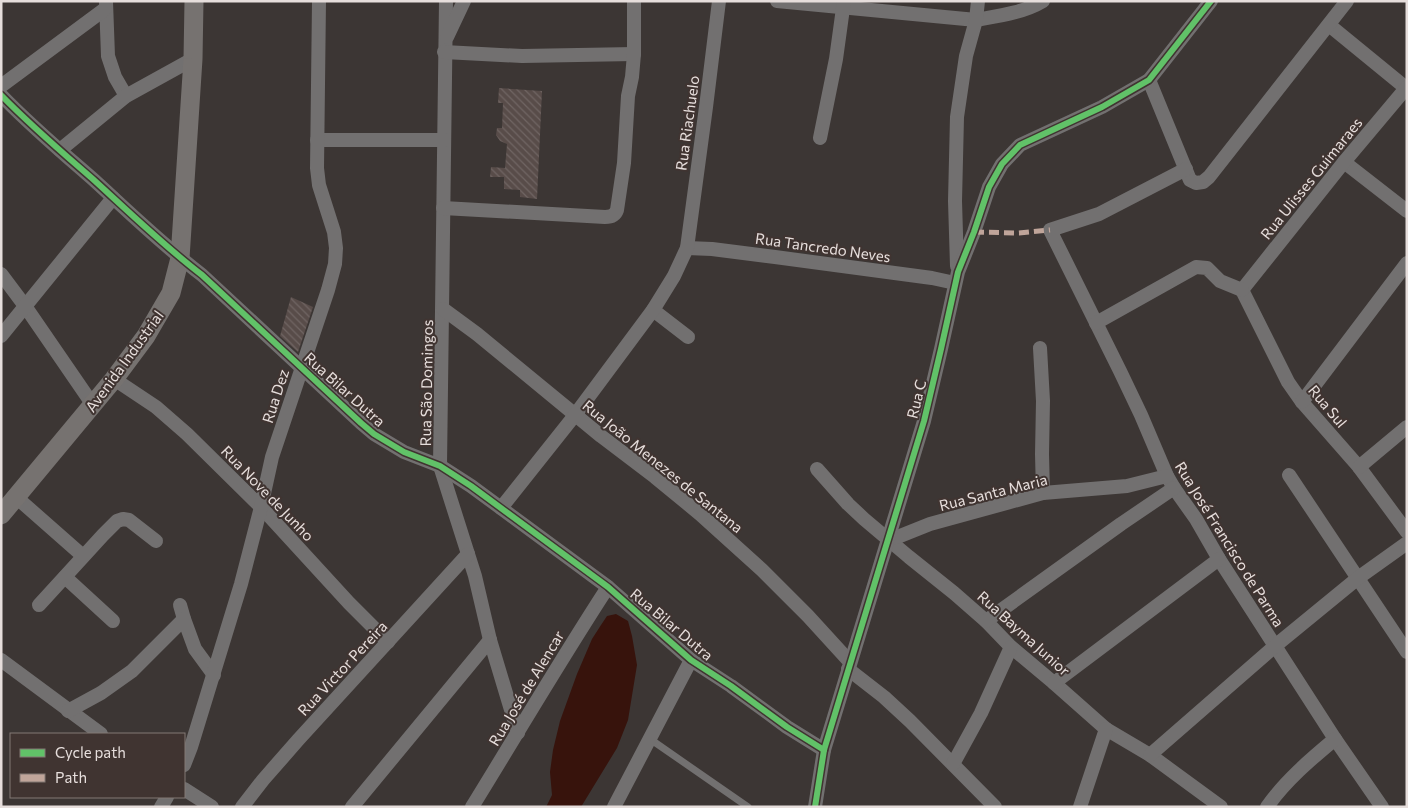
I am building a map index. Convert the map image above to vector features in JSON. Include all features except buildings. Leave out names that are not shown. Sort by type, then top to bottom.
[{"type":"street","name":"Avenida Industrial","points":[[1,515],[114,379],[146,336],[171,293],[180,258],[193,59],[194,1]]},
{"type":"street","name":"Rua Dez","points":[[185,762],[241,584],[272,457],[335,264],[334,232],[319,185],[316,168],[319,1]]},
{"type":"street","points":[[446,1],[445,45],[522,56],[634,54]]},
{"type":"street","name":"Rua São Domingos","points":[[464,1],[445,45],[440,466],[468,554],[490,640],[518,733]]},
{"type":"street","points":[[443,208],[613,216],[618,210],[624,163],[628,96],[634,54],[634,1]]},
{"type":"street","name":"Rua Riachuelo","points":[[500,508],[576,415],[652,310],[674,276],[687,248],[719,1]]},
{"type":"street","points":[[777,1],[844,5],[976,20],[1002,16],[1044,1]]},
{"type":"street","name":"Rua C","points":[[956,277],[957,117],[966,56],[976,20],[978,1]]},
{"type":"street","points":[[1211,1],[1149,80],[1186,169],[1193,182],[1198,183],[1203,182],[1209,177],[1347,1]]},
{"type":"street","points":[[105,5],[108,56],[115,77],[126,96]]},
{"type":"street","points":[[1,86],[105,5]]},
{"type":"street","points":[[820,138],[836,59],[844,5]]},
{"type":"street","points":[[1328,25],[1406,88]]},
{"type":"street","points":[[60,150],[126,96],[193,59]]},
{"type":"street","name":"Rua C","points":[[815,807],[824,750],[924,421],[956,277],[989,187],[1002,164],[1020,145],[1102,107],[1149,80]]},
{"type":"street","name":"Rua Ulisses Guimaraes","points":[[1242,290],[1406,88]]},
{"type":"street","name":"Rua Bilar Dutra","points":[[1,95],[34,128],[180,258],[202,275],[374,434],[404,452],[440,466],[471,486],[608,587],[691,660],[787,727],[824,750]]},
{"type":"street","points":[[317,140],[444,140]]},
{"type":"street","points":[[1344,162],[1407,210]]},
{"type":"street","name":"Rua José Francisco de Parma","points":[[1186,169],[1100,214],[1050,230],[1141,415],[1170,482],[1196,519],[1335,739],[1382,807]]},
{"type":"street","points":[[1,336],[113,198]]},
{"type":"street","name":"Rua Tancredo Neves","points":[[687,248],[774,256],[932,278],[956,277]]},
{"type":"street","points":[[1302,402],[1407,263]]},
{"type":"street","points":[[1096,324],[1196,267],[1207,268],[1220,281],[1242,290]]},
{"type":"street","points":[[1,274],[93,405]]},
{"type":"street","name":"Rua Sul","points":[[1242,290],[1288,382],[1302,402],[1360,467],[1407,532]]},
{"type":"street","name":"Rua João Menezes de Santana","points":[[443,309],[477,334],[601,436],[655,477],[732,542],[808,616],[849,665],[953,764],[995,807]]},
{"type":"street","points":[[652,310],[688,337]]},
{"type":"street","points":[[1040,348],[1043,401],[1043,493]]},
{"type":"street","name":"Rua Nove de Junho","points":[[114,379],[156,407],[187,434],[261,507],[348,603],[388,642]]},
{"type":"street","points":[[1360,467],[1407,426]]},
{"type":"street","name":"Rua Bayma Junior","points":[[817,469],[864,519],[954,593],[986,621],[1011,647],[1106,729],[1150,755],[1221,807]]},
{"type":"street","points":[[1290,475],[1407,652]]},
{"type":"street","points":[[986,621],[1121,524],[1170,482]]},
{"type":"street","name":"Rua Santa Maria","points":[[888,539],[930,524],[1043,493],[1170,482]]},
{"type":"street","points":[[16,497],[84,556]]},
{"type":"street","points":[[39,605],[114,522],[127,519],[135,523],[156,541]]},
{"type":"street","points":[[1150,755],[1275,646],[1358,578],[1407,543]]},
{"type":"street","name":"Rua Victor Pereira","points":[[242,807],[298,740],[468,554]]},
{"type":"street","points":[[1054,683],[1220,558]]},
{"type":"street","points":[[65,577],[113,622]]},
{"type":"street","name":"Rua José de Alencar","points":[[472,807],[608,587]]},
{"type":"street","points":[[180,605],[195,649],[214,674]]},
{"type":"street","points":[[68,711],[101,693],[132,671],[184,620]]},
{"type":"street","points":[[352,807],[490,640]]},
{"type":"street","points":[[953,764],[980,713],[1011,647]]},
{"type":"street","points":[[1,660],[100,733]]},
{"type":"street","points":[[614,807],[691,660]]},
{"type":"street","points":[[1080,807],[1106,729]]},
{"type":"street","points":[[1267,807],[1274,796],[1335,739]]},
{"type":"street","points":[[185,790],[212,807]]},
{"type":"lane","points":[[650,739],[748,807]]},
{"type":"shaded area","points":[[616,614],[628,621],[637,665],[628,720],[617,748],[581,807],[546,807],[552,795],[550,772],[553,750],[560,721],[577,674],[592,639],[601,625],[607,616]]},
{"type":"marked path","points":[[974,232],[1019,233],[1050,230]]},
{"type":"cycle path","points":[[815,807],[824,750],[924,421],[958,272],[989,187],[1002,164],[1020,145],[1102,107],[1149,80],[1211,1]]},
{"type":"cycle path","points":[[1,95],[147,229],[202,275],[374,434],[404,452],[440,466],[471,486],[608,587],[691,660],[731,686],[787,727],[824,750]]}]
